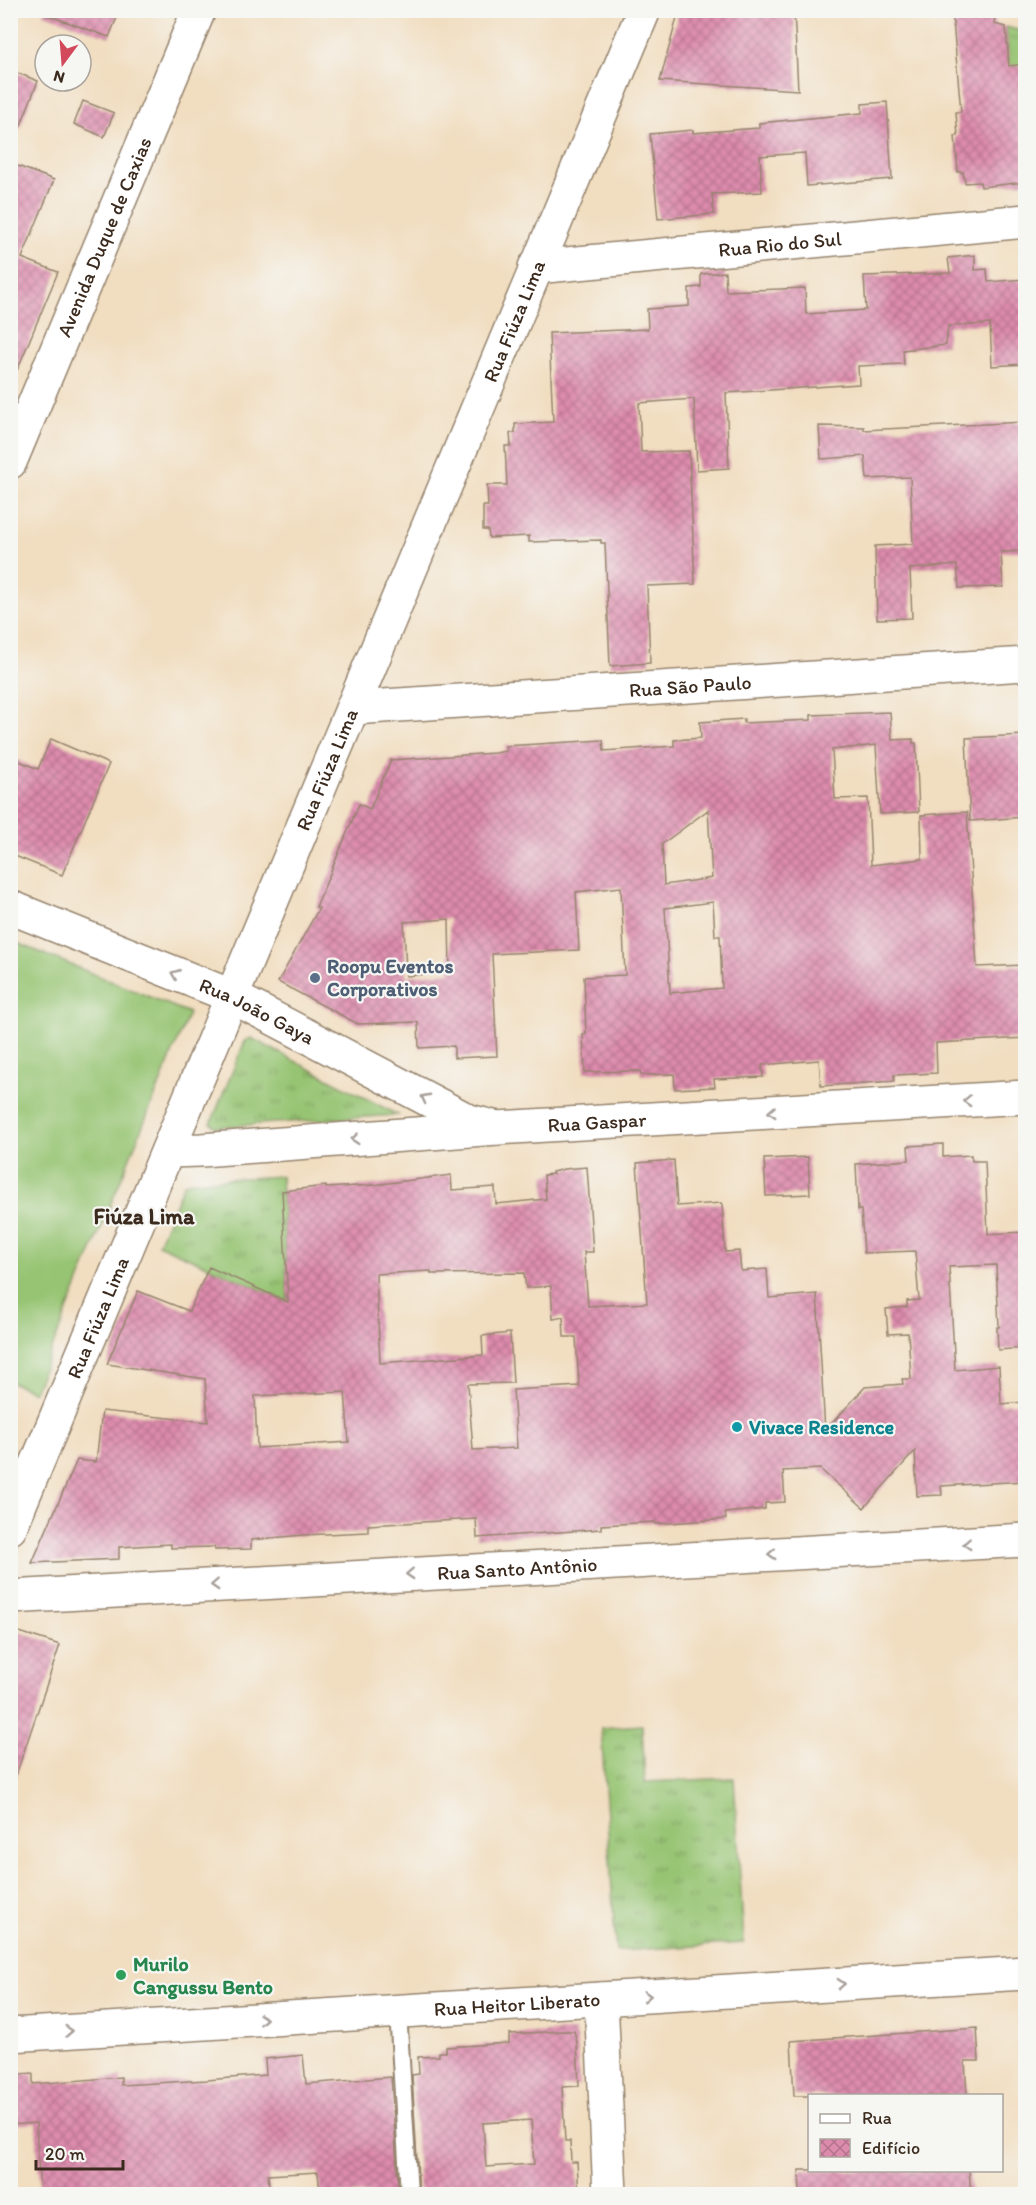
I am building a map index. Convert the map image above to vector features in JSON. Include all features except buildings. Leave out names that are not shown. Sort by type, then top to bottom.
[{"type":"street","name":"Avenida Duque de Caxias","points":[[10,462],[199,10]]},
{"type":"street","name":"Rua Fiúza Lima","points":[[10,1528],[644,10]]},
{"type":"street","name":"Rua Rio do Sul","points":[[535,267],[1026,221]]},
{"type":"street","name":"Rua São Paulo","points":[[353,708],[1026,664]]},
{"type":"street","name":"Rua João Gaya","points":[[10,907],[231,996],[469,1121],[497,1128]]},
{"type":"street","name":"Rua Gaspar","points":[[168,1151],[497,1128],[1026,1097]]},
{"type":"street","name":"Rua Santo Antônio","points":[[10,1597],[1026,1540]]},
{"type":"street","name":"Rua Heitor Liberato","points":[[10,2035],[1026,1973]]},
{"type":"street","points":[[601,1999],[610,2194]]},
{"type":"lane","points":[[398,2011],[409,2194]]},
{"type":"green space","points":[[1006,27],[1025,32],[1025,64],[1009,68]]},
{"type":"green space","points":[[10,940],[189,1013],[34,1392],[11,1382]]},
{"type":"green space","points":[[251,1038],[398,1115],[215,1127],[211,1123],[245,1041]]},
{"type":"green space","points":[[281,1176],[288,1302],[158,1244],[184,1183]]},
{"type":"green space","points":[[642,1725],[645,1782],[734,1778],[744,1943],[616,1951],[601,1728]]},
{"type":"place","name":"Roopu Eventos Corporativos","points":[[315,978]]},
{"type":"place","name":"Vivace Residence","points":[[737,1427]]},
{"type":"place","name":"Murilo Cangussu Bento","points":[[121,1975]]},
{"type":"district","name":"Fiúza Lima","points":[[144,1216]]}]
